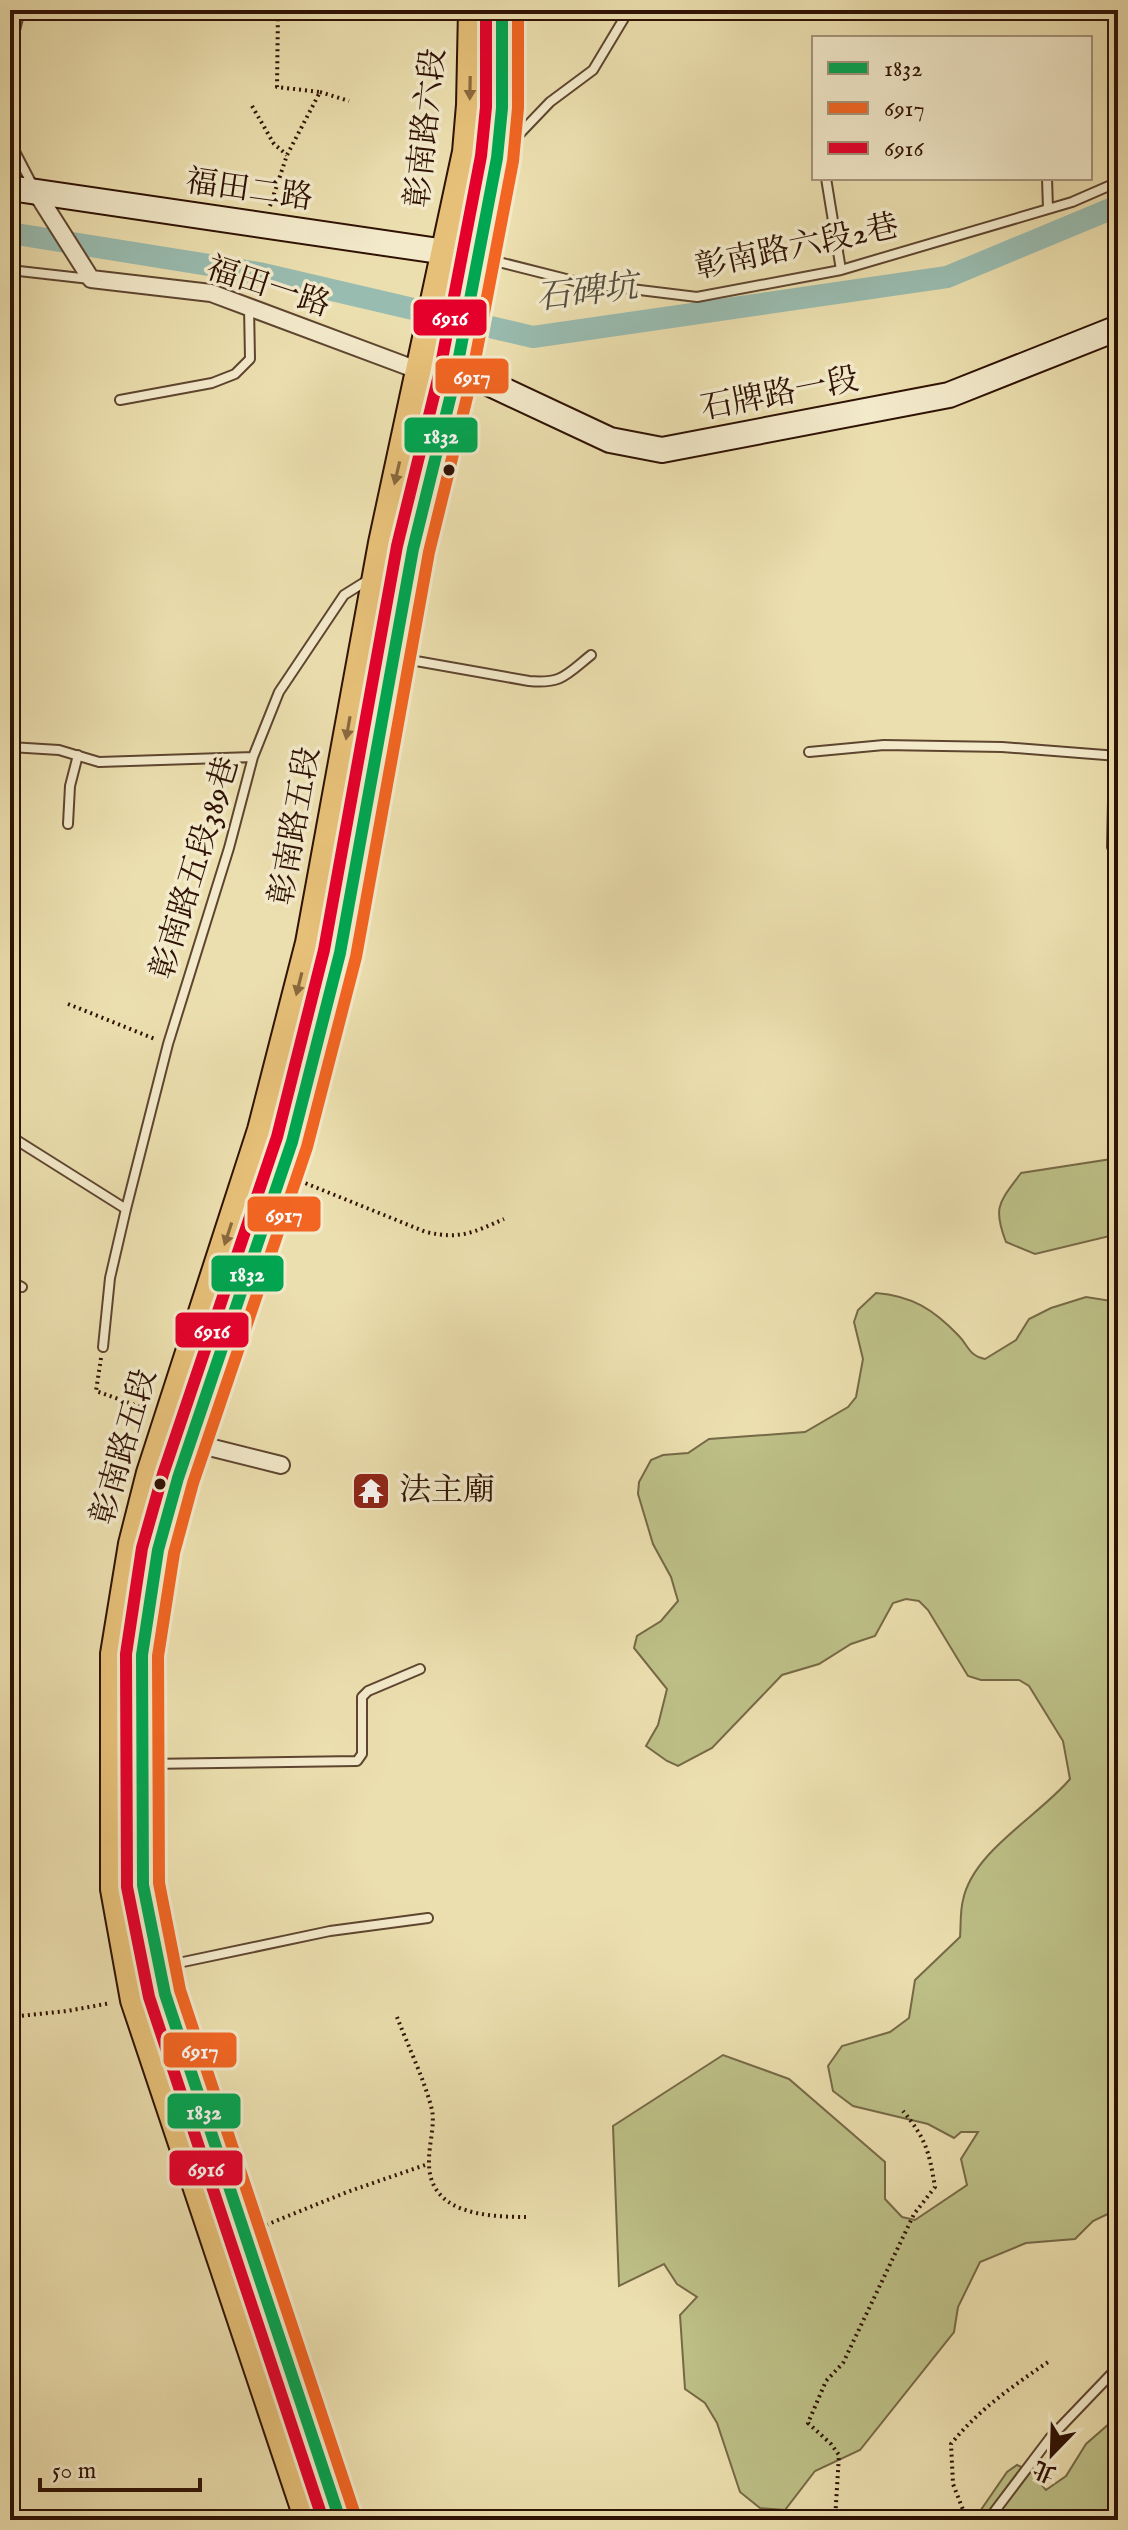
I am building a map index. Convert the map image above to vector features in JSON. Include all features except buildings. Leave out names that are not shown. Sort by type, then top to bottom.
[{"type":"main road","name":"彰南路六段","points":[[426,342],[466,152],[472,10]]},
{"type":"main road","name":"彰南路六段","points":[[460,349],[497,158],[502,108],[502,10]]},
{"type":"main road","name":"彰南路五段","points":[[308,2520],[134,2000],[114,1889],[114,1654],[132,1544],[166,1417],[261,1130],[309,943],[376,576],[426,342]]},
{"type":"main road","name":"彰南路五段","points":[[340,2520],[165,1994],[143,1885],[142,1655],[158,1550],[189,1442],[282,1174],[340,953],[413,549],[460,349]]},
{"type":"street","name":"福田二路","points":[[10,188],[480,257]]},
{"type":"street","points":[[36,192],[91,279]]},
{"type":"street","name":"福田一路","points":[[91,279],[211,293],[420,371],[455,378]]},
{"type":"street","name":"石牌路一段","points":[[455,378],[484,381],[610,440],[662,450],[949,395],[1118,328]]},
{"type":"street","points":[[166,1417],[189,1442],[281,1465]]},
{"type":"lane","points":[[10,50],[20,10]]},
{"type":"lane","points":[[466,152],[497,158],[550,102],[593,70],[629,10]]},
{"type":"lane","points":[[10,142],[36,192]]},
{"type":"lane","points":[[826,180],[841,270]]},
{"type":"lane","points":[[1047,180],[1048,209]]},
{"type":"lane","name":"彰南路六段2巷","points":[[480,257],[582,283],[697,297],[841,270],[1072,202],[1118,182]]},
{"type":"lane","name":"福田一路","points":[[10,270],[91,279]]},
{"type":"lane","points":[[120,400],[212,383],[235,374],[250,359],[249,306]]},
{"type":"lane","name":"彰南路五段389巷","points":[[103,1347],[110,1278],[126,1209],[168,1044],[229,848],[253,757],[279,692],[344,595],[376,576]]},
{"type":"lane","points":[[394,657],[548,683],[561,679],[591,655]]},
{"type":"lane","points":[[809,752],[884,745],[1002,747],[1116,756],[1112,847]]},
{"type":"lane","points":[[10,747],[59,750],[99,762],[253,757]]},
{"type":"lane","points":[[68,824],[70,786],[78,755]]},
{"type":"lane","points":[[10,1136],[126,1209]]},
{"type":"lane","points":[[10,1281],[22,1287]]},
{"type":"lane","points":[[142,1764],[357,1761],[362,1754],[362,1697],[368,1691],[420,1669]]},
{"type":"lane","points":[[159,1967],[330,1931],[428,1918]]},
{"type":"lane","points":[[988,2520],[1050,2438],[1118,2367]]},
{"type":"path","points":[[278,10],[277,87],[320,92],[349,101]]},
{"type":"path","points":[[262,226],[287,155],[320,92]]},
{"type":"path","points":[[252,106],[274,144],[287,155]]},
{"type":"path","points":[[68,1004],[168,1044]]},
{"type":"path","points":[[282,1174],[426,1232],[466,1235],[504,1219]]},
{"type":"path","points":[[103,1347],[96,1391],[166,1417]]},
{"type":"path","points":[[10,2017],[134,2000]]},
{"type":"path","points":[[397,2017],[432,2112],[428,2164],[436,2192],[450,2205],[472,2212],[527,2217]]},
{"type":"path","points":[[835,2520],[839,2455],[808,2423],[826,2381],[843,2363],[914,2214],[935,2187],[929,2151],[919,2131],[903,2111]]},
{"type":"path","points":[[245,2234],[347,2192],[428,2164]]},
{"type":"path","points":[[967,2520],[953,2484],[951,2444],[961,2430],[1000,2395],[1048,2362]]},
{"type":"green space","points":[[1118,1158],[1118,1234],[1035,1254],[1006,1242],[999,1220],[1000,1205],[1021,1173]]},
{"type":"green space","points":[[876,1293],[900,1297],[931,1311],[958,1335],[972,1353],[985,1359],[1016,1340],[1029,1319],[1051,1308],[1086,1297],[1118,1302],[1118,2209],[1093,2221],[1075,2239],[1026,2243],[980,2262],[958,2307],[954,2332],[860,2450],[815,2471],[785,2510],[760,2508],[740,2492],[717,2423],[705,2403],[685,2389],[680,2315],[697,2297],[677,2284],[664,2264],[619,2286],[613,2126],[723,2055],[789,2079],[885,2162],[885,2199],[902,2217],[915,2220],[967,2185],[961,2159],[978,2132],[961,2132],[954,2138],[928,2124],[853,2106],[833,2091],[828,2066],[842,2046],[890,2032],[909,2018],[915,1980],[960,1937],[963,1900],[969,1882],[993,1850],[1070,1779],[1063,1741],[1029,1686],[1019,1680],[981,1680],[968,1676],[928,1610],[919,1601],[906,1599],[893,1603],[875,1636],[851,1644],[819,1664],[782,1675],[712,1748],[678,1766],[646,1746],[658,1725],[667,1689],[634,1648],[637,1636],[661,1621],[678,1601],[671,1577],[653,1544],[638,1494],[639,1482],[651,1460],[663,1455],[688,1453],[709,1439],[805,1432],[848,1407],[856,1397],[863,1359],[854,1322],[858,1310]]},
{"type":"green space","points":[[1118,2416],[1118,2520],[974,2520],[1007,2472],[1017,2465],[1030,2471],[1046,2490],[1066,2476],[1086,2444]]},
{"type":"waterway","name":"石碑坑","points":[[10,233],[259,273],[533,337],[947,277],[1118,206]]},
{"type":"transit line","name":"6916","points":[[323,2520],[149,1997],[127,1887],[126,1654],[142,1548],[163,1474],[277,1137],[324,950],[397,546],[439,375],[481,156],[486,107],[486,10]]},
{"type":"transit line","name":"1832","points":[[340,2520],[165,1994],[143,1885],[142,1655],[158,1550],[178,1478],[292,1142],[340,953],[413,549],[455,378],[497,158],[502,108],[502,10]]},
{"type":"transit line","name":"6917","points":[[355,2515],[180,1990],[159,1883],[158,1656],[174,1553],[193,1483],[307,1147],[356,957],[429,552],[471,381],[513,161],[518,108],[518,10]]},
{"type":"place","name":"法主廟","points":[[371,1491]]}]
